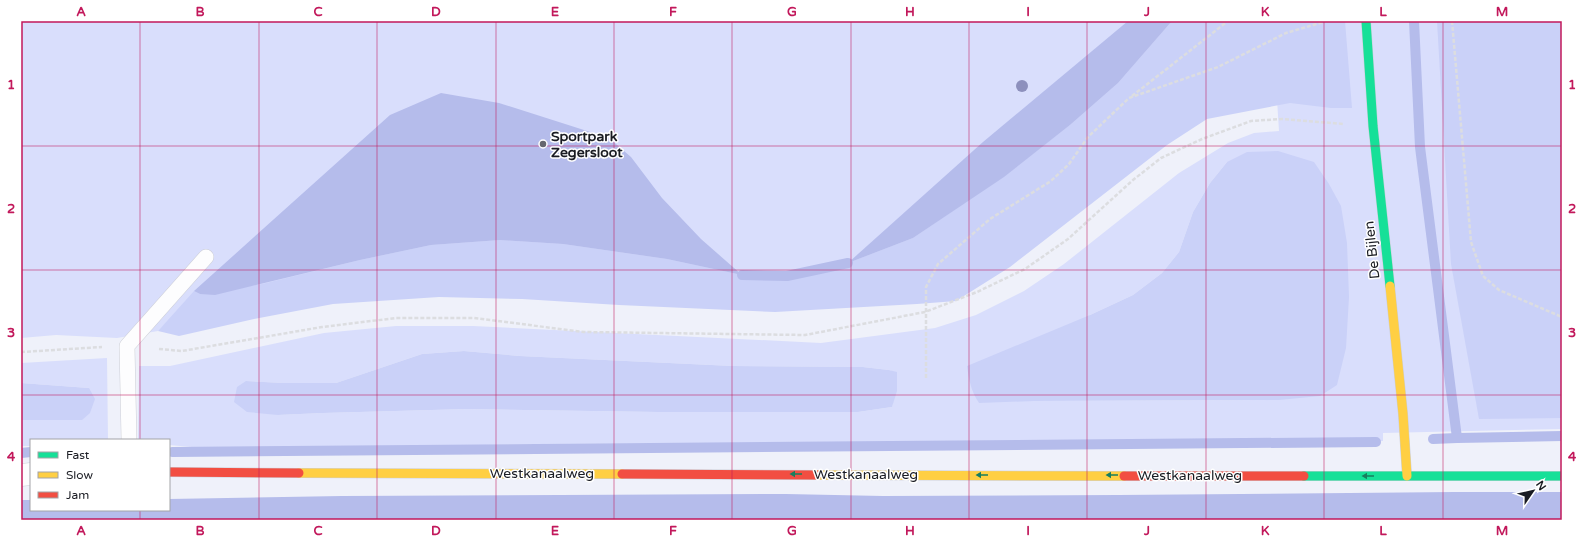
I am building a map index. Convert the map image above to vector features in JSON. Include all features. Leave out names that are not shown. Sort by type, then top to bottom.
[{"type":"street","name":"De Bijlen","points":[[1366,21],[1373,126],[1403,414],[1406,476]]},
{"type":"street","name":"Westkanaalweg","points":[[170,472],[1562,476]]},
{"type":"lane","points":[[129,439],[127,346],[206,257]]},
{"type":"path","points":[[926,378],[926,288],[938,264],[990,219],[1051,181],[1069,164],[1088,137],[1129,98],[1228,21]]},
{"type":"path","points":[[1129,98],[1218,67],[1286,33],[1327,21]]},
{"type":"path","points":[[1452,21],[1470,242],[1483,276],[1499,290],[1562,317]]},
{"type":"path","points":[[21,352],[127,346],[182,351],[322,327],[396,318],[474,318],[584,332],[805,335],[925,312],[977,292],[1025,269],[1068,239],[1133,180],[1161,158],[1202,139],[1251,121],[1282,118],[1373,126]]},
{"type":"shaded area","name":"Sportpark Zegersloot","points":[[21,21],[1215,21],[889,287],[555,269],[164,325],[158,331],[117,338],[56,335],[21,338]]},
{"type":"shaded area","points":[[1128,21],[1172,21],[1118,83],[1070,125],[1004,177],[913,238],[848,263],[983,142]]},
{"type":"shaded area","points":[[1172,21],[1345,21],[1352,108],[1331,108],[1290,103],[1207,119],[1167,145],[1010,267],[956,301],[775,312],[522,299],[439,297],[333,304],[254,319],[179,336],[158,331],[194,291],[200,294],[262,284],[360,260],[431,245],[500,240],[563,244],[667,259],[742,275],[787,276],[848,263],[913,238],[1004,176],[1070,125],[1118,83]]},
{"type":"shaded area","points":[[1272,21],[1562,21],[1562,429],[1383,433],[1383,441],[1330,443],[1083,442],[534,444],[226,450],[170,445],[170,439],[138,439],[139,366],[170,366],[324,333],[396,326],[473,326],[821,343],[935,328],[976,315],[1024,291],[1064,264],[1179,173],[1228,143],[1254,133],[1279,131]],"holes":[[[1227,162],[1279,400],[1034,401],[1090,315],[1133,295],[1162,273],[1179,252],[1193,212],[1210,183]],[[464,351],[520,356],[733,366],[863,367],[889,370],[897,373],[892,407],[858,412],[658,412],[468,409],[278,415],[246,381],[336,383],[422,354]]]},
{"type":"shaded area","points":[[1437,21],[1562,21],[1562,418],[1479,419],[1451,264]]},
{"type":"shaded area","points":[[441,93],[499,103],[609,138],[631,157],[662,198],[701,239],[742,275],[667,259],[563,244],[500,240],[431,245],[360,260],[215,295],[200,294],[194,291],[390,115]]},
{"type":"shaded area","points":[[1278,151],[1314,162],[1329,184],[1341,206],[1347,243],[1349,297],[1346,348],[1337,385],[1320,396],[1279,400],[1034,401],[979,403],[971,385],[967,366],[1090,315],[1133,295],[1162,273],[1179,252],[1193,212],[1210,183],[1227,162],[1247,152]]},
{"type":"shaded area","points":[[464,351],[520,356],[733,366],[863,367],[897,372],[897,391],[892,407],[858,412],[658,412],[468,409],[278,415],[247,412],[234,402],[237,387],[246,381],[336,383],[422,354]]},
{"type":"shaded area","points":[[107,358],[108,439],[30,439],[30,446],[21,446],[21,420],[32,420],[89,388],[21,383],[21,363]]},
{"type":"shaded area","points":[[21,383],[89,388],[95,399],[90,413],[82,420],[21,420]]},
{"type":"shaded area","points":[[1562,492],[1562,520],[21,520],[21,500],[30,500],[30,511],[170,511],[170,499],[342,496],[786,494],[883,496]]},
{"type":"waterway","points":[[1414,21],[1420,147],[1457,438],[1562,436]]},
{"type":"waterway","points":[[742,275],[787,276],[848,263]]},
{"type":"waterway","points":[[1433,439],[1457,438]]},
{"type":"waterway","points":[[172,452],[1376,442]]},
{"type":"waterway","points":[[21,453],[30,452]]},
{"type":"traffic: fast","points":[[1366,21],[1373,126],[1390,286]]},
{"type":"traffic: fast","points":[[1304,476],[1562,476]]},
{"type":"traffic: slow","points":[[1390,286],[1403,414],[1407,476]]},
{"type":"traffic: slow","points":[[299,473],[622,474]]},
{"type":"traffic: slow","points":[[817,475],[1124,476]]},
{"type":"traffic: jam","points":[[170,472],[299,473]]},
{"type":"traffic: jam","points":[[622,474],[817,475]]},
{"type":"traffic: jam","points":[[1124,476],[1304,476]]},
{"type":"place","name":"Sportpark Zegersloot","points":[[543,144]]}]
